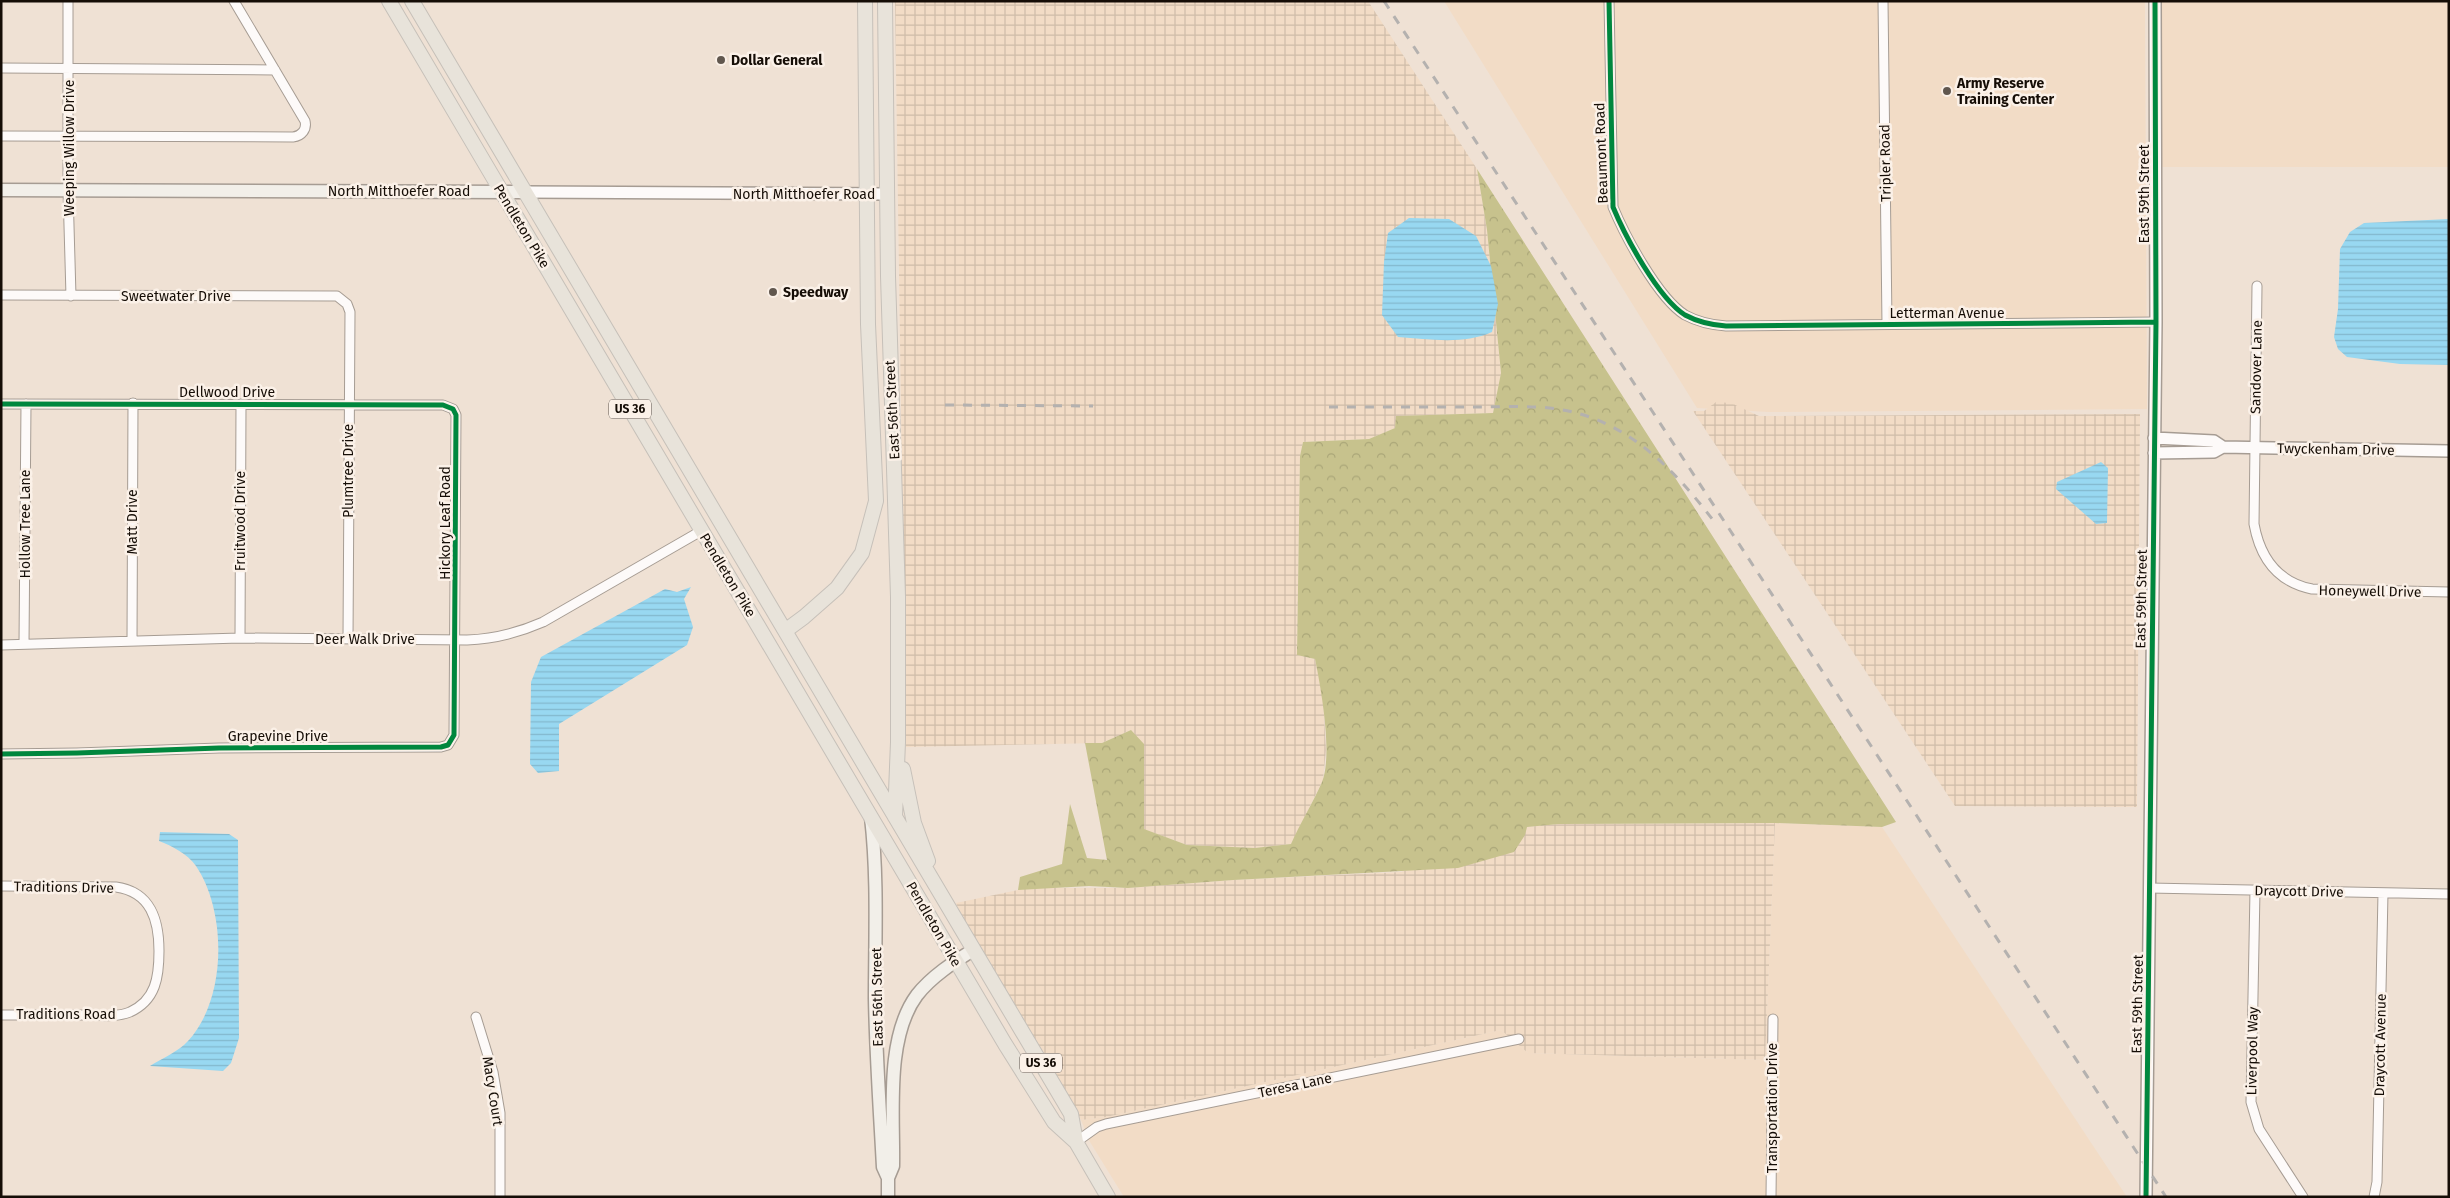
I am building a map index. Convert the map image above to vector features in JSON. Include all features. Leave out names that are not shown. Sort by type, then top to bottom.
[{"type":"main road","name":"Pendleton Pike","points":[[389,1],[956,961],[1054,1122],[1076,1142],[1108,1197]]},
{"type":"main road","name":"Pendleton Pike","points":[[412,1],[1071,1114],[1076,1142]]},
{"type":"main road","name":"East 56th Street","points":[[785,630],[804,617],[837,588],[862,553],[876,501],[868,324],[865,1]]},
{"type":"main road","name":"East 56th Street","points":[[885,1],[886,194],[897,537],[898,742],[895,818]]},
{"type":"main road","name":"North Mitthoefer Road","points":[[1,190],[525,192]]},
{"type":"main road","points":[[898,742],[914,823],[942,896]]},
{"type":"main road","name":"East 56th Street","points":[[871,816],[876,864],[875,1000],[879,1088],[883,1167],[888,1178]]},
{"type":"main road","name":"East 56th Street","points":[[888,1197],[888,1178],[893,1166],[897,1042],[908,1009],[918,994],[956,961],[974,950]]},
{"type":"street","name":"Weeping Willow Drive","points":[[68,1],[68,190],[71,296]]},
{"type":"street","points":[[1,136],[295,137],[303,132],[306,123],[234,1]]},
{"type":"street","name":"Beaumont Road","points":[[1609,1],[1611,199],[1615,214],[1623,231],[1674,306],[1685,315],[1702,323],[1738,326]]},
{"type":"street","name":"Tripler Road","points":[[1883,1],[1887,324]]},
{"type":"street","name":"East 59th Street","points":[[2146,1197],[2156,322],[2155,1]]},
{"type":"street","points":[[1,68],[275,70]]},
{"type":"street","name":"North Mitthoefer Road","points":[[525,192],[886,194]]},
{"type":"street","name":"Sandover Lane","points":[[2255,448],[2257,286]]},
{"type":"street","name":"Sweetwater Drive","points":[[1,296],[337,296],[347,304]]},
{"type":"street","name":"Plumtree Drive","points":[[347,304],[350,312],[348,639]]},
{"type":"street","name":"Letterman Avenue","points":[[1738,326],[2156,322]]},
{"type":"street","name":"Matt Drive","points":[[132,641],[133,403]]},
{"type":"street","name":"Dellwood Drive","points":[[1,404],[348,403],[444,405],[451,408]]},
{"type":"street","name":"Hollow Tree Lane","points":[[24,644],[26,404]]},
{"type":"street","name":"Fruitwood Drive","points":[[240,638],[241,404]]},
{"type":"street","name":"Hickory Leaf Road","points":[[451,408],[456,415],[455,640]]},
{"type":"street","name":"Twyckenham Drive","points":[[2154,438],[2214,441],[2223,447]]},
{"type":"street","name":"Twyckenham Drive","points":[[2154,453],[2214,452],[2223,447],[2449,451]]},
{"type":"street","name":"Honeywell Drive","points":[[2255,448],[2254,524],[2256,537],[2264,555],[2282,576],[2300,586],[2321,590],[2449,592]]},
{"type":"street","name":"Deer Walk Drive","points":[[1,645],[240,638],[455,640],[497,637],[537,625],[701,531]]},
{"type":"street","name":"Grapevine Drive","points":[[1,754],[219,748],[443,747],[449,743],[454,735],[455,640]]},
{"type":"street","name":"Traditions Drive","points":[[1,886],[111,887],[126,889],[139,896],[153,910],[159,934]]},
{"type":"street","name":"Draycott Drive","points":[[2149,888],[2449,894]]},
{"type":"street","name":"Liverpool Way","points":[[2256,890],[2251,1102],[2259,1129],[2304,1197]]},
{"type":"street","name":"Draycott Avenue","points":[[2374,1197],[2376,1182],[2383,893]]},
{"type":"street","name":"Traditions Road","points":[[1,1015],[112,1015],[131,1011],[147,1000],[155,987],[159,973],[159,934]]},
{"type":"street","name":"Macy Court","points":[[476,1017],[493,1072],[500,1113],[500,1197]]},
{"type":"street","name":"Transportation Drive","points":[[1772,1197],[1773,1019]]},
{"type":"street","name":"Teresa Lane","points":[[1076,1142],[1106,1124],[1519,1039]]},
{"type":"shaded area","points":[[895,1],[1368,1],[1477,169],[1487,230],[1501,374],[1493,413],[1397,416],[1395,428],[1369,439],[1303,442],[1300,456],[1297,655],[1315,659],[1323,697],[1326,750],[1323,780],[1291,844],[1255,848],[1187,845],[1143,829],[1143,807],[1131,730],[1102,743],[906,747]]},
{"type":"shaded area","points":[[1444,1],[2145,1],[2147,409],[1769,412],[1697,408]]},
{"type":"shaded area","points":[[2158,1],[2449,1],[2449,167],[2158,167]]},
{"type":"shaded area","points":[[1716,402],[1731,403],[1759,416],[2140,414],[2137,807],[1955,806],[1693,411],[1704,411]]},
{"type":"shaded area","points":[[1775,823],[1882,827],[2127,1197],[1124,1197],[1090,1142],[1081,1120],[1106,1117],[1501,1030],[1528,1053],[1765,1060]]},
{"type":"shaded area","points":[[1775,823],[1765,1060],[1528,1053],[1501,1030],[1106,1117],[1081,1120],[964,922],[956,903],[1028,888],[1128,888],[1233,880],[1401,872],[1526,827],[1559,824]]},
{"type":"green space","points":[[1477,169],[1896,822],[1882,827],[1775,823],[1559,824],[1527,827],[1525,835],[1514,852],[1458,868],[1233,880],[1128,888],[1089,886],[1018,890],[1020,877],[1062,864],[1070,804],[1087,858],[1107,860],[1085,743],[1102,743],[1131,730],[1144,744],[1144,829],[1187,845],[1255,848],[1291,844],[1322,782],[1326,755],[1325,721],[1315,659],[1297,655],[1300,456],[1303,442],[1369,439],[1395,428],[1396,416],[1493,413],[1501,373],[1487,230]]},
{"type":"water","points":[[1409,218],[1449,219],[1476,236],[1491,266],[1498,304],[1492,332],[1469,339],[1458,340],[1398,337],[1382,315],[1384,262],[1388,233]]},
{"type":"water","points":[[2449,219],[2449,365],[2400,364],[2347,357],[2338,349],[2334,337],[2338,309],[2340,249],[2350,232],[2364,223]]},
{"type":"water","points":[[2101,462],[2108,468],[2107,523],[2096,524],[2056,489],[2057,482]]},
{"type":"water","points":[[691,587],[684,599],[693,627],[687,645],[559,724],[559,771],[538,773],[530,764],[531,682],[541,657],[665,589],[677,592]]},
{"type":"water","points":[[160,832],[229,834],[238,840],[239,1038],[231,1063],[223,1071],[150,1066],[184,1045],[201,1023],[210,1002],[216,979],[218,955],[213,907],[206,885],[196,866],[189,858],[159,841]]},
{"type":"railway","points":[[1384,1],[2166,1197]]},
{"type":"railway","points":[[945,405],[1093,406]]},
{"type":"railway","points":[[1329,407],[1526,407],[1557,409],[1582,415],[1606,424],[1647,450],[1684,485],[1716,524]]},
{"type":"cycle path","points":[[1609,1],[1613,207],[1643,266],[1664,295],[1685,315],[1705,323],[1726,326],[2156,322]]},
{"type":"cycle path","points":[[2146,1197],[2156,322],[2155,1]]},
{"type":"cycle path","points":[[1,404],[443,405],[453,409],[456,415],[454,735],[448,745],[441,747],[219,748],[1,754]]},
{"type":"place","name":"Dollar General","points":[[721,60]]},
{"type":"place","name":"Army Reserve Training Center","points":[[1947,91]]},
{"type":"place","name":"Speedway","points":[[773,292]]}]
